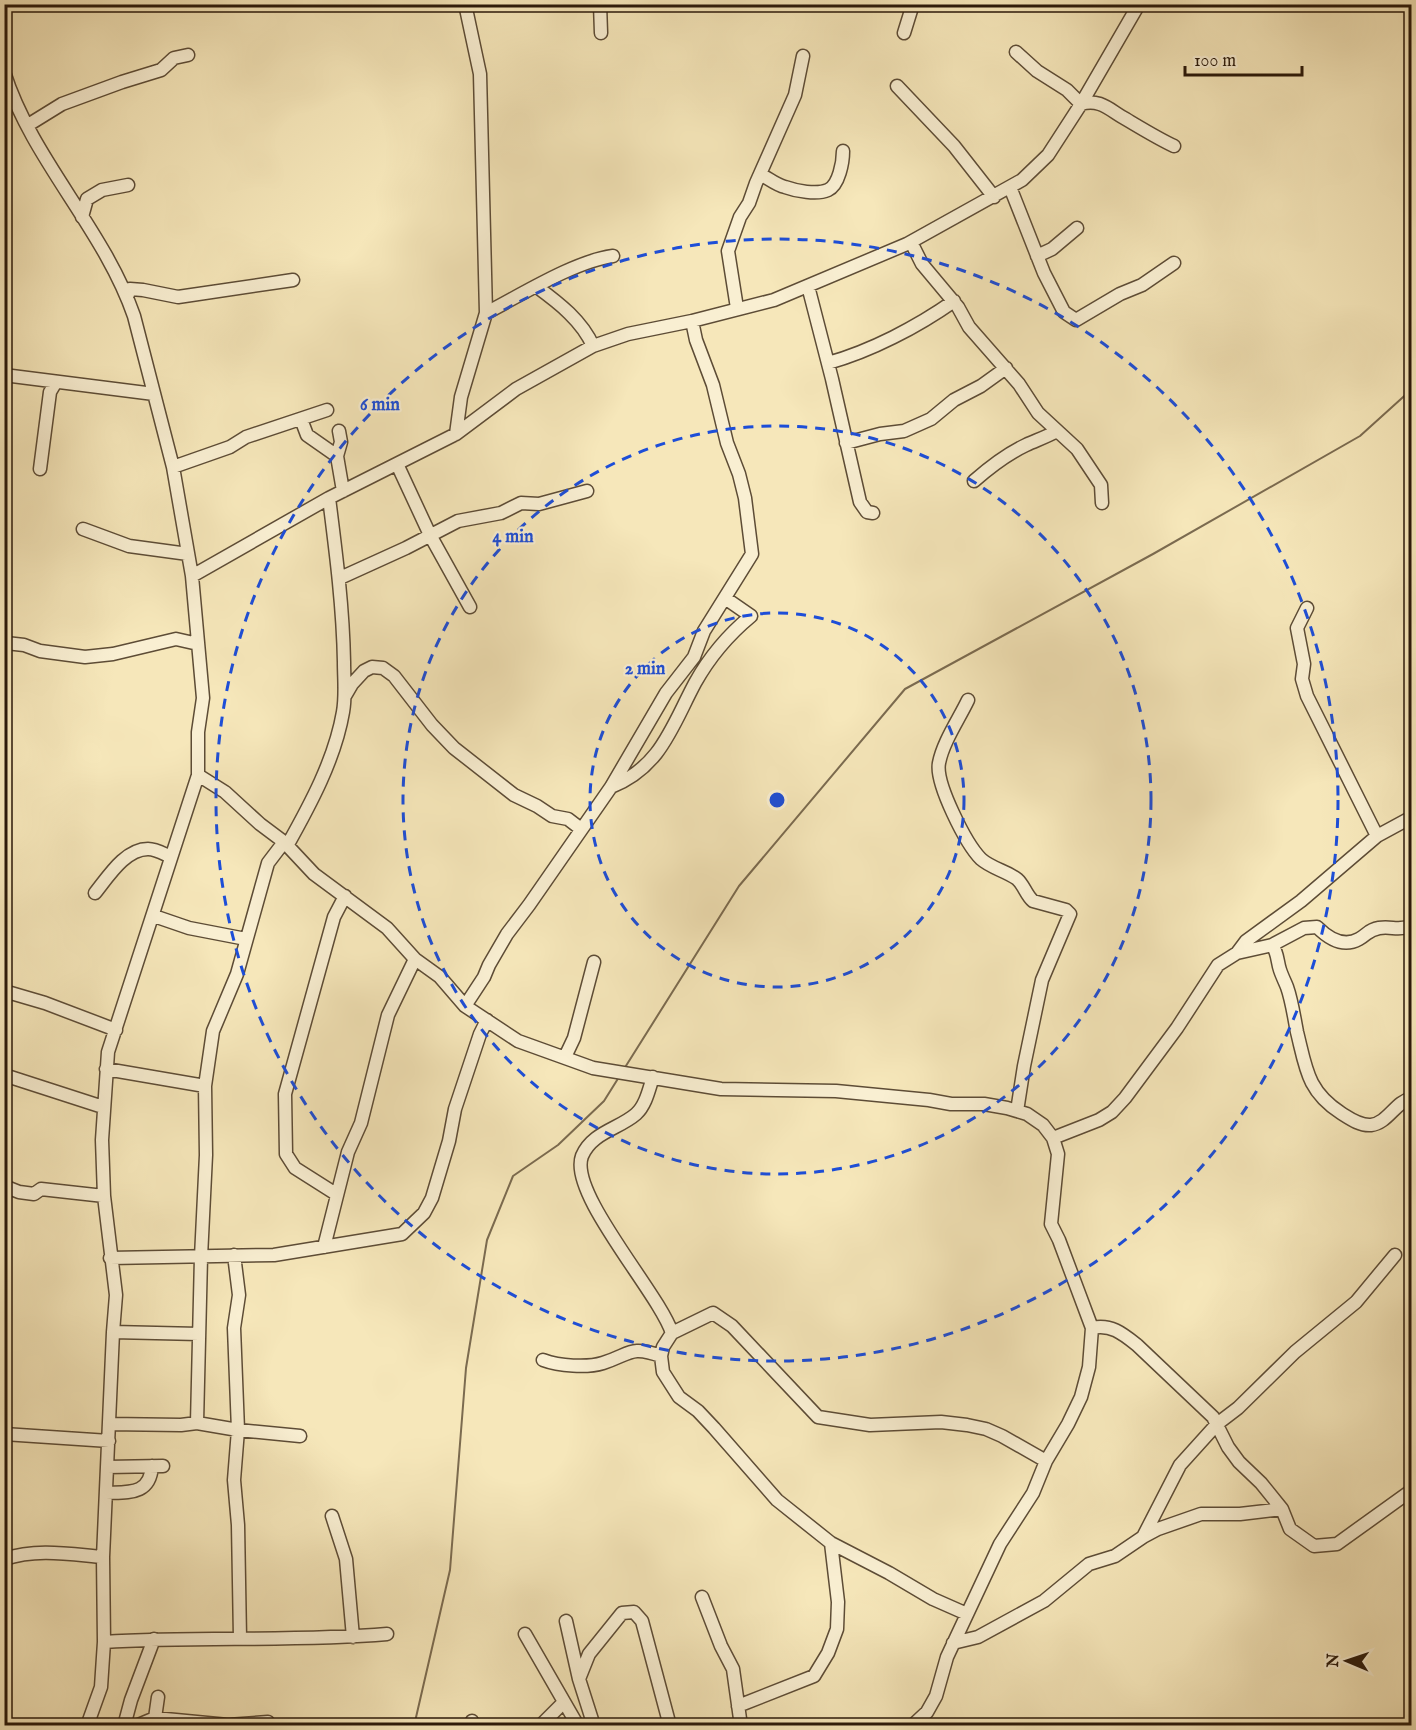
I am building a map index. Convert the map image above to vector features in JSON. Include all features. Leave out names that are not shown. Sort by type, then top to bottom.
[{"type":"street","points":[[456,434],[461,397],[486,313],[480,74],[465,4]]},
{"type":"street","points":[[600,4],[601,33]]},
{"type":"street","points":[[904,33],[913,4]]},
{"type":"street","points":[[192,576],[329,498],[456,434],[516,388],[593,346],[628,334],[692,321],[774,300],[911,242],[994,197],[1022,180],[1048,155],[1081,104],[1139,4]]},
{"type":"street","points":[[1016,52],[1038,71],[1067,90],[1081,104],[1093,103],[1107,106],[1174,146]]},
{"type":"street","points":[[28,125],[62,104],[161,70],[174,58],[188,55]]},
{"type":"street","points":[[737,308],[728,251],[740,217],[749,203],[795,95],[803,56]]},
{"type":"street","points":[[4,72],[10,90],[28,125],[103,250],[128,297],[173,467],[192,576],[203,698],[198,732],[198,775],[108,1052],[106,1069],[102,1140],[104,1196],[116,1295],[112,1332],[103,1557],[104,1642],[101,1687],[87,1725]]},
{"type":"street","points":[[897,86],[954,146],[994,197]]},
{"type":"street","points":[[760,174],[783,187],[816,191],[829,190],[835,183],[843,159],[843,151]]},
{"type":"street","points":[[82,217],[87,200],[102,190],[128,185]]},
{"type":"street","points":[[1010,187],[1037,255],[1064,312],[1076,320],[1120,294],[1142,285],[1174,263]]},
{"type":"street","points":[[1037,255],[1052,249],[1077,228]]},
{"type":"street","points":[[911,242],[922,264],[954,301],[969,327],[1019,384],[1038,414],[1077,449],[1101,485],[1102,503]]},
{"type":"street","points":[[486,313],[574,268],[613,256]]},
{"type":"street","points":[[128,297],[130,289],[178,297],[293,280]]},
{"type":"street","points":[[808,286],[860,502],[867,512],[873,513]]},
{"type":"street","points":[[537,287],[556,301],[586,331],[593,346]]},
{"type":"street","points":[[828,363],[874,347],[929,319],[954,301]]},
{"type":"street","points":[[465,1006],[507,934],[611,787],[666,693],[694,657],[704,631],[752,554],[747,506],[739,474],[727,443],[713,385],[696,340],[692,321]]},
{"type":"street","points":[[846,442],[904,431],[931,419],[954,400],[981,386],[1006,368]]},
{"type":"street","points":[[4,375],[154,394]]},
{"type":"street","points":[[40,469],[50,392],[56,382]]},
{"type":"street","points":[[173,467],[230,447],[246,437],[327,411]]},
{"type":"street","points":[[301,419],[307,435],[337,456]]},
{"type":"street","points":[[339,431],[341,442],[337,456],[343,491]]},
{"type":"street","points":[[974,481],[1008,455],[1028,444],[1043,440],[1057,431]]},
{"type":"street","points":[[397,464],[430,535],[470,607]]},
{"type":"street","points":[[340,578],[458,521],[501,513],[521,502],[539,504],[587,491]]},
{"type":"street","points":[[197,1423],[206,1155],[206,1086],[213,1031],[237,974],[268,863],[285,844],[321,780],[339,728],[345,697],[340,578],[329,498]]},
{"type":"street","points":[[83,529],[129,546],[188,554]]},
{"type":"street","points":[[611,787],[627,781],[658,753],[680,716],[694,684],[713,655],[733,631],[751,616],[725,598]]},
{"type":"street","points":[[1307,608],[1297,627],[1304,664],[1302,679],[1306,696],[1377,836]]},
{"type":"street","points":[[6,643],[24,645],[40,651],[85,657],[113,654],[176,639],[198,644]]},
{"type":"street","points":[[345,697],[352,684],[364,671],[372,667],[383,668],[394,676],[432,725],[454,748],[514,795],[552,816],[568,819],[581,829]]},
{"type":"street","points":[[968,700],[939,764],[943,787],[957,821],[968,843],[981,859],[1018,880],[1033,901],[1066,909],[1070,914],[1042,980],[1017,1111]]},
{"type":"street","points":[[198,775],[225,792],[285,844],[314,874],[387,928],[415,959],[440,977],[465,1006],[518,1041],[593,1068],[721,1089],[836,1090],[951,1104],[984,1104],[1008,1108],[1027,1114],[1043,1125],[1053,1138],[1058,1154],[1051,1224],[1092,1328],[1089,1367],[1081,1397],[1068,1424],[1046,1461],[1033,1493],[1000,1544],[946,1657],[936,1696],[927,1712],[912,1725]]},
{"type":"street","points":[[1237,953],[1246,941],[1301,902],[1377,836],[1412,817]]},
{"type":"street","points":[[95,893],[117,866],[138,850],[150,849],[171,857]]},
{"type":"street","points":[[336,1194],[302,1173],[290,1162],[286,1154],[287,1129],[284,1106],[285,1094],[334,917],[345,896]]},
{"type":"street","points":[[154,916],[189,928],[246,939]]},
{"type":"street","points":[[1053,1138],[1099,1120],[1112,1112],[1177,1028],[1218,965],[1237,953],[1272,945],[1304,927],[1317,927],[1328,938],[1339,942],[1357,940],[1369,930],[1386,927],[1402,930],[1412,926]]},
{"type":"street","points":[[1272,945],[1276,950],[1279,968],[1288,989],[1305,1070],[1317,1092],[1327,1103],[1362,1124],[1372,1125],[1388,1115],[1404,1100],[1412,1098]]},
{"type":"street","points":[[324,1246],[348,1152],[361,1123],[388,1015],[415,959]]},
{"type":"street","points":[[565,1057],[574,1038],[594,962]]},
{"type":"street","points":[[4,991],[45,1003],[116,1030]]},
{"type":"street","points":[[110,1258],[274,1255],[402,1234],[424,1213],[439,1178],[455,1109],[480,1034],[487,1020]]},
{"type":"street","points":[[106,1069],[206,1086]]},
{"type":"street","points":[[4,1075],[103,1107]]},
{"type":"street","points":[[653,1077],[644,1103],[636,1114],[604,1132],[588,1146],[581,1158],[585,1186],[593,1202],[635,1272],[656,1300],[669,1322],[672,1334]]},
{"type":"street","points":[[4,1186],[19,1192],[34,1194],[41,1189],[104,1196]]},
{"type":"street","points":[[234,1255],[238,1295],[234,1328],[238,1430],[234,1480],[238,1525],[240,1638]]},
{"type":"street","points":[[1143,1537],[1180,1465],[1217,1424],[1238,1408],[1295,1352],[1356,1302],[1395,1255]]},
{"type":"street","points":[[966,1614],[933,1599],[831,1543],[777,1500],[698,1411],[679,1397],[663,1372],[661,1356],[663,1347],[672,1334],[713,1312],[732,1326],[818,1417],[870,1425],[941,1422],[976,1427],[1002,1436],[1046,1461]]},
{"type":"street","points":[[1092,1328],[1103,1326],[1115,1329],[1137,1345],[1213,1417],[1228,1447],[1239,1462],[1261,1482],[1282,1509],[1290,1529],[1314,1546],[1338,1544],[1412,1490]]},
{"type":"street","points":[[112,1332],[199,1334]]},
{"type":"street","points":[[543,1360],[551,1363],[586,1365],[601,1363],[635,1350],[661,1356]]},
{"type":"street","points":[[109,1424],[181,1425],[197,1423],[238,1430],[300,1436]]},
{"type":"street","points":[[4,1434],[109,1442]]},
{"type":"street","points":[[106,1493],[139,1490],[146,1485],[158,1466],[107,1467]]},
{"type":"street","points":[[953,1642],[978,1637],[1044,1601],[1089,1564],[1115,1556],[1158,1528],[1201,1514],[1240,1514],[1282,1509]]},
{"type":"street","points":[[332,1516],[346,1558],[353,1637]]},
{"type":"street","points":[[738,1706],[814,1676],[828,1653],[837,1629],[838,1602],[831,1543]]},
{"type":"street","points":[[4,1559],[19,1554],[39,1552],[103,1557]]},
{"type":"street","points":[[702,1597],[721,1646],[733,1669],[741,1723],[728,1725]]},
{"type":"street","points":[[579,1678],[590,1654],[622,1614],[634,1612],[642,1621],[670,1725]]},
{"type":"street","points":[[566,1621],[579,1678],[594,1725]]},
{"type":"street","points":[[104,1642],[154,1639],[353,1637],[387,1634]]},
{"type":"street","points":[[525,1634],[578,1725]]},
{"type":"street","points":[[124,1725],[154,1639]]},
{"type":"street","points":[[155,1718],[158,1697]]},
{"type":"street","points":[[540,1725],[564,1702]]},
{"type":"street","points":[[136,1725],[155,1718],[228,1725],[268,1722],[268,1725]]},
{"type":"waterway","points":[[624,1069],[739,886],[905,689],[1153,554],[1360,436],[1412,389]]},
{"type":"waterway","points":[[414,1726],[450,1570],[466,1368],[487,1240],[513,1176],[558,1145],[604,1101],[619,1077]]}]
